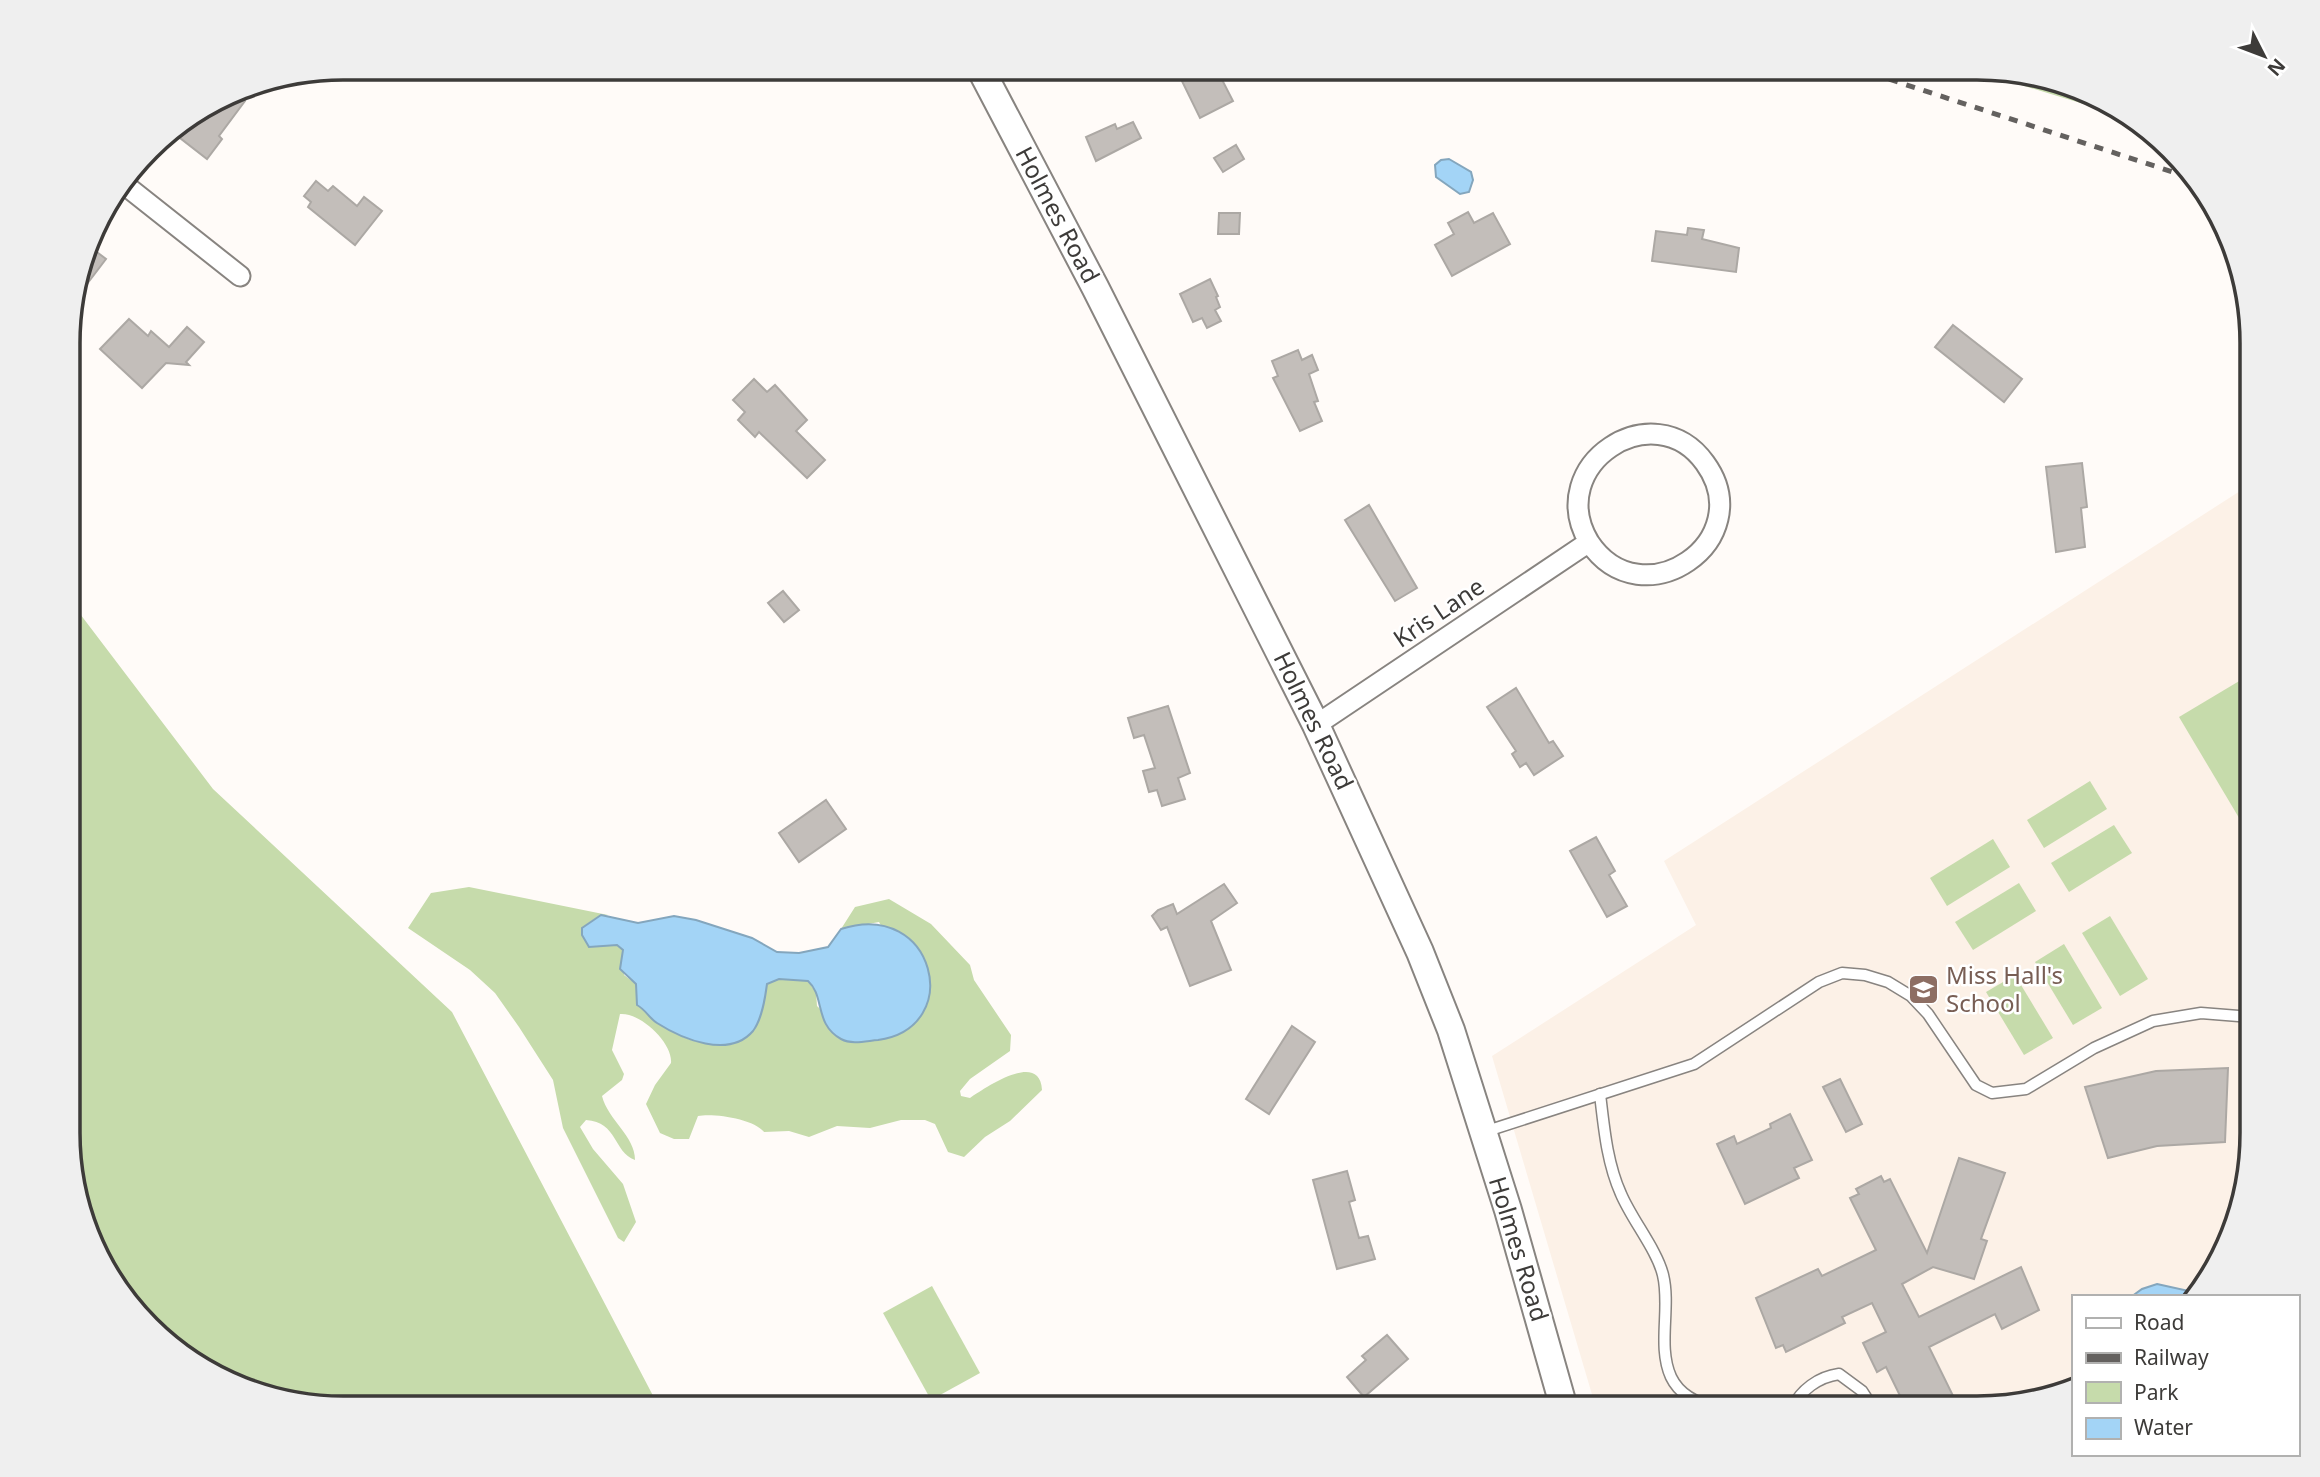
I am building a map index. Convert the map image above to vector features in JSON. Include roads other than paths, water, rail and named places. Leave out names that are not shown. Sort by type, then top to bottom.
[{"type":"street","name":"Holmes Road","points":[[986,80],[1095,287],[1316,724],[1440,999],[1483,1133],[1560,1396]]},
{"type":"street","points":[[130,189],[240,276]]},
{"type":"street","points":[[1653,434],[1687,445],[1704,461],[1717,486],[1719,511],[1705,546],[1685,564],[1653,574],[1627,571],[1603,558],[1589,541],[1580,517],[1580,490],[1589,467],[1606,449],[1628,437],[1653,434]]},
{"type":"street","name":"Kris Lane","points":[[1316,724],[1589,541]]},
{"type":"lane","points":[[1483,1133],[1694,1063],[1819,982],[1842,973],[1866,975],[1888,982],[1911,996],[1928,1014],[1976,1085],[1992,1093],[2026,1089],[2094,1048],[2153,1021],[2201,1013],[2240,1016]]},
{"type":"lane","points":[[1601,1094],[1606,1148],[1619,1192],[1662,1271],[1666,1291],[1665,1359],[1671,1378],[1687,1396]]},
{"type":"lane","points":[[1800,1396],[1816,1381],[1839,1374],[1865,1396]]},
{"type":"water","points":[[1449,159],[1471,172],[1473,180],[1469,192],[1460,194],[1436,177],[1435,165],[1441,160]]},
{"type":"water","points":[[601,915],[638,923],[674,916],[696,920],[752,938],[777,952],[799,953],[828,947],[841,929],[873,924],[899,932],[917,947],[928,968],[930,991],[923,1013],[906,1031],[878,1040],[854,1042],[841,1039],[827,1026],[817,994],[808,981],[779,979],[767,984],[761,1015],[753,1031],[731,1044],[705,1044],[667,1029],[637,1005],[636,984],[620,969],[623,950],[617,945],[589,947],[582,935],[582,928]]},
{"type":"water","points":[[2157,1284],[2187,1291],[2184,1295],[2134,1295]]},
{"type":"railway","points":[[1892,80],[2177,173]]},
{"type":"place","name":"Miss Hall's School","points":[[1923,990]]}]
